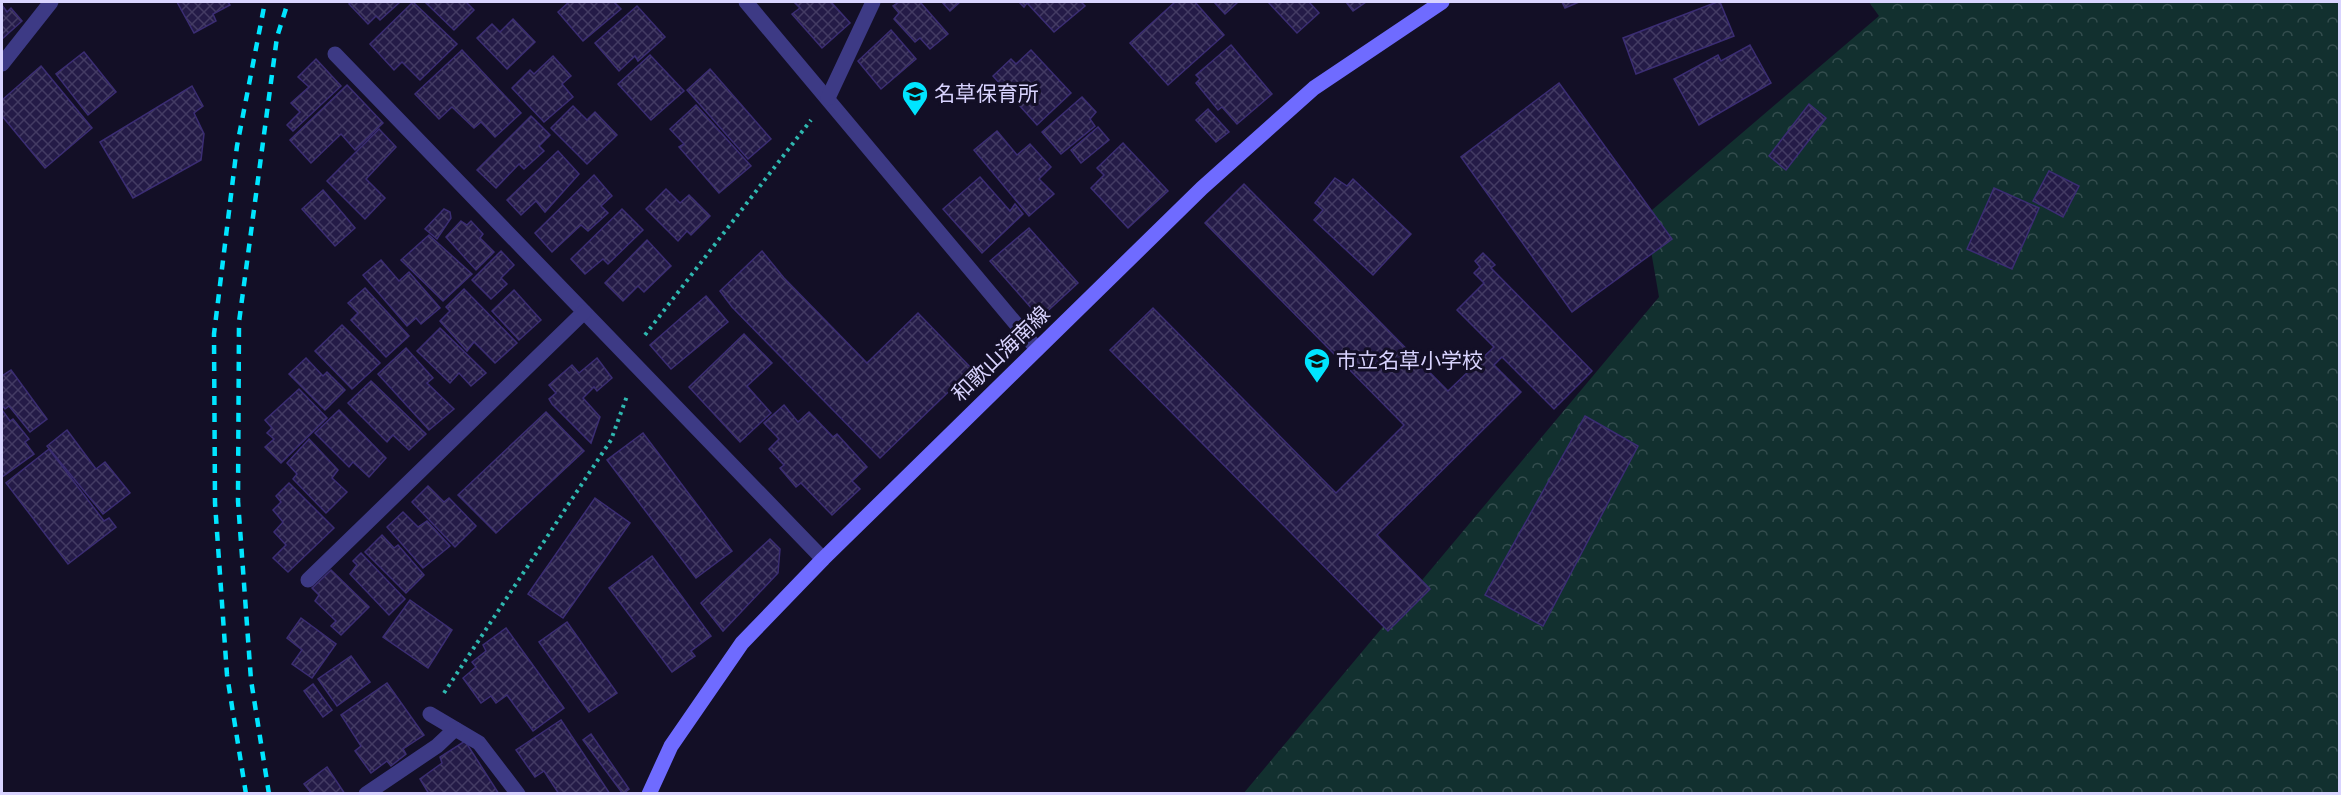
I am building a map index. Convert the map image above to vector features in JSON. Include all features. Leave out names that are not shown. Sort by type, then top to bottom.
[{"type":"main road","name":"和歌山海南線","points":[[649,794],[671,746],[742,643],[822,559],[1202,188],[1314,88],[1442,2]]},
{"type":"street","points":[[2,64],[51,2]]},
{"type":"street","points":[[746,2],[1037,349]]},
{"type":"street","points":[[828,98],[873,2]]},
{"type":"street","points":[[335,54],[822,559]]},
{"type":"street","points":[[308,580],[584,312]]},
{"type":"street","points":[[430,714],[479,743],[518,794]]},
{"type":"street","points":[[366,794],[437,746],[455,729]]},
{"type":"path","points":[[430,714],[611,440],[633,362],[828,98]]},
{"type":"green space","points":[[1869,2],[2339,2],[2339,793],[1243,794],[1659,297],[1645,216],[1879,16]]},
{"type":"building","points":[[177,2],[228,2],[230,5],[213,14],[216,21],[194,33]]},
{"type":"building","points":[[352,2],[400,2],[380,20],[376,16],[368,24],[349,4]]},
{"type":"building","points":[[413,2],[457,44],[420,80],[402,62],[394,70],[370,44]]},
{"type":"building","points":[[425,2],[466,2],[474,10],[454,30]]},
{"type":"building","points":[[569,2],[614,2],[621,9],[583,41],[558,12]]},
{"type":"building","points":[[794,2],[831,2],[850,23],[822,48],[792,14],[800,8]]},
{"type":"building","points":[[899,2],[920,2],[948,34],[930,49],[920,38],[915,42],[894,19],[899,13],[893,6]]},
{"type":"building","points":[[942,2],[960,2],[950,11]]},
{"type":"building","points":[[1019,2],[1081,2],[1085,6],[1054,32],[1027,3],[1024,7]]},
{"type":"building","points":[[1175,2],[1195,2],[1224,35],[1168,85],[1130,43]]},
{"type":"building","points":[[1214,2],[1238,2],[1225,14]]},
{"type":"building","points":[[1268,2],[1309,2],[1319,13],[1297,33]]},
{"type":"building","points":[[1346,2],[1366,2],[1353,11]]},
{"type":"building","points":[[1562,2],[1579,2],[1565,8]]},
{"type":"building","points":[[1720,2],[1734,36],[1636,74],[1623,38]]},
{"type":"building","points":[[2,5],[7,12],[11,8],[22,21],[2,39]]},
{"type":"building","points":[[637,6],[665,37],[638,61],[635,56],[619,71],[595,43]]},
{"type":"building","points":[[513,19],[535,42],[507,69],[477,38],[492,24],[500,32]]},
{"type":"building","points":[[891,30],[916,59],[881,89],[858,61]]},
{"type":"building","points":[[1231,45],[1272,94],[1237,124],[1222,107],[1218,110],[1196,83],[1200,79],[1196,75]]},
{"type":"building","points":[[1750,45],[1771,83],[1699,125],[1674,79],[1718,55],[1721,61]]},
{"type":"building","points":[[462,50],[521,113],[495,137],[481,122],[474,128],[452,107],[439,119],[415,94]]},
{"type":"building","points":[[1031,50],[1071,93],[1037,125],[993,76],[1011,59],[1016,64]]},
{"type":"building","points":[[84,52],[116,92],[88,115],[56,74]]},
{"type":"building","points":[[650,55],[684,91],[651,120],[618,84]]},
{"type":"building","points":[[553,56],[571,76],[562,84],[573,97],[544,122],[512,88],[530,70],[534,74]]},
{"type":"building","points":[[316,59],[341,86],[293,131],[287,125],[300,112],[291,103],[309,87],[298,77]]},
{"type":"building","points":[[41,66],[92,128],[45,168],[2,116],[2,100]]},
{"type":"building","points":[[710,69],[771,139],[748,159],[687,90]]},
{"type":"building","points":[[1559,83],[1672,239],[1572,312],[1461,157]]},
{"type":"building","points":[[347,85],[383,123],[355,150],[341,134],[311,163],[290,140]]},
{"type":"building","points":[[192,86],[203,106],[194,113],[204,134],[201,160],[133,198],[100,142]]},
{"type":"building","points":[[1082,97],[1096,112],[1090,119],[1095,126],[1061,154],[1042,132]]},
{"type":"building","points":[[1809,104],[1826,118],[1786,170],[1769,156]]},
{"type":"building","points":[[696,105],[751,166],[719,193],[679,147],[684,144],[670,129]]},
{"type":"building","points":[[573,106],[587,120],[595,112],[617,135],[587,164],[551,128]]},
{"type":"building","points":[[1208,109],[1229,132],[1216,142],[1196,120]]},
{"type":"building","points":[[531,116],[550,135],[539,146],[544,151],[524,169],[519,164],[496,188],[477,170]]},
{"type":"building","points":[[1098,127],[1109,140],[1081,163],[1071,150]]},
{"type":"building","points":[[379,129],[396,147],[366,179],[385,198],[365,219],[327,181]]},
{"type":"building","points":[[997,131],[1017,155],[1030,144],[1051,167],[1039,179],[1054,194],[1029,216],[974,150]]},
{"type":"building","points":[[1123,143],[1168,191],[1128,228],[1091,188],[1104,175],[1097,168]]},
{"type":"building","points":[[558,151],[579,174],[545,212],[536,201],[521,215],[507,200]]},
{"type":"building","points":[[2049,171],[2079,186],[2063,217],[2033,201]]},
{"type":"building","points":[[594,175],[612,196],[601,206],[608,213],[588,231],[581,225],[552,252],[535,233]]},
{"type":"building","points":[[980,177],[1010,211],[1015,204],[1023,214],[982,253],[943,209]]},
{"type":"building","points":[[1335,178],[1347,186],[1353,179],[1411,234],[1373,275],[1314,220],[1323,210],[1315,203]]},
{"type":"building","name":"市立名草小学校","points":[[1244,184],[1448,391],[1494,347],[1457,310],[1484,283],[1474,273],[1480,267],[1475,261],[1483,253],[1495,265],[1491,268],[1592,371],[1554,409],[1502,357],[1494,365],[1521,392],[1377,535],[1430,589],[1388,631],[1110,350],[1153,308],[1336,493],[1404,425],[1205,223]]},
{"type":"building","points":[[1994,188],[2039,208],[2012,269],[1967,249]]},
{"type":"building","points":[[666,189],[680,203],[689,195],[710,216],[691,235],[687,231],[678,241],[646,209]]},
{"type":"building","points":[[323,190],[355,228],[335,246],[302,209]]},
{"type":"building","points":[[444,209],[450,212],[451,218],[437,239],[425,229]]},
{"type":"building","points":[[622,209],[643,230],[608,264],[603,259],[585,274],[571,259]]},
{"type":"building","points":[[461,221],[467,225],[471,221],[483,234],[480,238],[494,252],[476,270],[446,237]]},
{"type":"building","points":[[1029,228],[1078,283],[1040,318],[990,261]]},
{"type":"building","points":[[429,235],[472,274],[443,301],[401,260]]},
{"type":"building","points":[[647,240],[671,266],[644,292],[638,286],[623,301],[605,283]]},
{"type":"building","points":[[501,251],[514,265],[501,278],[507,284],[491,299],[472,280]]},
{"type":"building","points":[[762,251],[784,278],[867,363],[918,313],[972,369],[880,458],[732,307],[720,291]]},
{"type":"building","points":[[381,260],[399,281],[409,272],[440,308],[421,324],[416,318],[407,326],[363,275]]},
{"type":"building","points":[[365,288],[409,336],[386,357],[351,320],[358,313],[348,303]]},
{"type":"building","points":[[464,289],[517,343],[495,363],[474,342],[467,351],[440,321],[450,311],[446,307]]},
{"type":"building","points":[[514,290],[541,320],[519,340],[492,311]]},
{"type":"building","points":[[706,296],[728,322],[671,369],[650,345]]},
{"type":"building","points":[[342,325],[380,363],[352,389],[315,351]]},
{"type":"building","points":[[440,328],[486,373],[471,386],[459,373],[450,383],[417,351]]},
{"type":"building","points":[[744,334],[772,363],[747,386],[771,413],[740,442],[689,387]]},
{"type":"building","points":[[406,348],[433,378],[427,383],[454,409],[429,430],[378,374]]},
{"type":"building","points":[[306,358],[323,376],[327,372],[345,390],[325,410],[289,374]]},
{"type":"building","points":[[597,358],[612,378],[597,391],[594,387],[583,398],[600,417],[591,443],[552,404],[549,399],[556,393],[549,385],[572,365],[579,373]]},
{"type":"building","points":[[11,370],[47,419],[30,432],[9,406],[5,409],[2,405],[2,376]]},
{"type":"building","points":[[371,381],[426,434],[409,450],[393,435],[387,442],[348,403]]},
{"type":"building","points":[[299,389],[327,418],[281,463],[265,447],[274,439],[267,433],[272,428],[265,420]]},
{"type":"building","points":[[784,405],[798,422],[809,412],[833,437],[837,434],[867,467],[852,481],[860,489],[832,515],[801,483],[796,487],[780,468],[784,465],[769,449],[779,439],[764,423]]},
{"type":"building","points":[[2,410],[10,421],[13,419],[29,439],[25,442],[34,454],[2,477]]},
{"type":"building","points":[[339,410],[386,458],[369,477],[353,462],[349,467],[315,433]]},
{"type":"building","points":[[546,412],[584,451],[496,533],[458,495]]},
{"type":"building","points":[[1585,416],[1638,446],[1543,626],[1485,595]]},
{"type":"building","points":[[67,430],[96,469],[105,462],[130,493],[103,514],[47,446]]},
{"type":"building","points":[[643,433],[732,551],[696,578],[607,460]]},
{"type":"building","points":[[309,439],[338,470],[332,478],[347,492],[326,513],[293,479],[297,474],[287,463]]},
{"type":"building","points":[[49,449],[104,521],[109,518],[116,527],[68,564],[6,483]]},
{"type":"building","points":[[289,483],[334,528],[288,572],[273,558],[286,545],[274,532],[283,522],[273,510],[281,502],[276,496]]},
{"type":"building","points":[[428,486],[444,502],[449,498],[476,526],[455,547],[412,502]]},
{"type":"building","points":[[595,498],[630,523],[563,618],[528,594]]},
{"type":"building","points":[[403,512],[418,527],[427,521],[450,546],[423,568],[387,527]]},
{"type":"building","points":[[382,535],[394,548],[398,545],[424,575],[406,593],[365,552]]},
{"type":"building","points":[[770,539],[780,549],[778,573],[723,631],[701,603]]},
{"type":"building","points":[[361,553],[405,599],[389,615],[350,574],[357,565],[353,561]]},
{"type":"building","points":[[652,556],[711,636],[691,651],[695,656],[672,672],[609,588]]},
{"type":"building","points":[[331,570],[369,607],[341,635],[331,626],[336,621],[315,601],[319,595],[312,588]]},
{"type":"building","points":[[410,600],[452,630],[428,668],[383,637]]},
{"type":"building","points":[[301,618],[336,644],[312,678],[292,664],[302,650],[287,638]]},
{"type":"building","points":[[567,622],[617,693],[589,712],[539,642]]},
{"type":"building","points":[[506,628],[564,708],[533,731],[507,695],[496,703],[491,696],[481,703],[463,678],[476,667],[472,662],[486,651],[483,645]]},
{"type":"building","points":[[351,656],[370,682],[337,706],[318,679]]},
{"type":"building","points":[[387,683],[424,735],[403,749],[406,754],[391,766],[387,761],[371,773],[355,751],[361,746],[341,715]]},
{"type":"building","points":[[313,684],[332,710],[323,717],[304,691]]},
{"type":"building","points":[[561,720],[610,794],[559,794],[544,771],[535,777],[516,750]]},
{"type":"building","points":[[591,734],[629,789],[623,794],[583,740]]},
{"type":"building","points":[[465,741],[499,794],[429,794],[420,779],[442,763],[440,757]]},
{"type":"building","points":[[327,767],[345,794],[312,794],[304,784]]},
{"type":"railway","points":[[246,794],[227,675],[215,503],[214,334],[237,146],[265,2]]},
{"type":"railway","points":[[269,794],[251,680],[238,501],[239,322],[277,37],[288,2]]},
{"type":"place","name":"名草保育所","points":[[915,117]]},
{"type":"place","name":"市立名草小学校","points":[[1317,384]]}]
